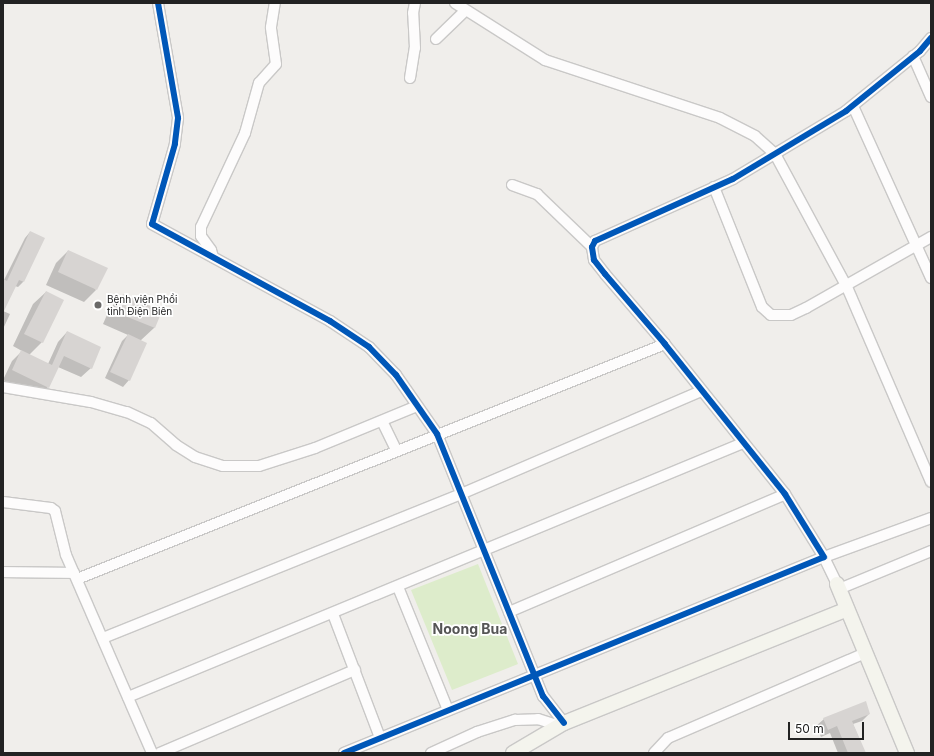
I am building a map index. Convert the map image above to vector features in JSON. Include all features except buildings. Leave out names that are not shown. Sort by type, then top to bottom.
[{"type":"street","points":[[158,3],[178,118],[175,144],[152,224],[330,321],[369,347],[396,375],[437,434],[543,696],[562,724]]},
{"type":"street","points":[[213,257],[211,250],[201,236],[201,227],[245,133],[259,84],[276,64],[272,27],[275,3]]},
{"type":"street","points":[[410,78],[415,48],[412,13],[415,3]]},
{"type":"street","points":[[455,3],[545,60],[720,118],[755,136],[775,154],[847,287],[931,482]]},
{"type":"street","points":[[436,39],[464,10]]},
{"type":"street","points":[[592,247],[596,241],[714,187],[775,154],[853,106],[913,56],[931,38]]},
{"type":"street","points":[[913,56],[931,97]]},
{"type":"street","points":[[853,106],[931,278]]},
{"type":"street","points":[[512,185],[537,194],[592,247],[594,260],[665,344],[701,391],[785,494],[824,557],[838,586],[907,753]]},
{"type":"street","points":[[714,187],[762,307],[772,315],[791,315],[847,287],[931,237]]},
{"type":"street","points":[[3,572],[75,576],[665,344]]},
{"type":"street","points":[[3,387],[91,402],[127,412],[151,423],[176,445],[195,457],[223,466],[259,466],[315,448],[417,406]]},
{"type":"street","points":[[102,638],[461,494],[701,391]]},
{"type":"street","points":[[382,421],[396,450]]},
{"type":"street","points":[[128,697],[485,552],[743,443]]},
{"type":"street","points":[[509,612],[785,494]]},
{"type":"street","points":[[3,502],[55,511],[61,540],[75,576],[152,753]]},
{"type":"street","points":[[344,753],[824,557],[931,518]]},
{"type":"street","points":[[838,586],[931,551]]},
{"type":"street","points":[[398,587],[448,710]]},
{"type":"street","points":[[513,753],[562,724],[847,609]]},
{"type":"street","points":[[333,614],[380,738]]},
{"type":"street","points":[[654,753],[668,738],[866,653]]},
{"type":"street","points":[[160,753],[355,670]]},
{"type":"street","points":[[432,753],[477,732],[515,720],[538,719],[562,724]]},
{"type":"green space","points":[[478,564],[518,664],[452,690],[411,590]]},
{"type":"cycle path","points":[[158,3],[178,118],[175,144],[152,224],[330,321],[369,347],[396,375],[437,434],[543,696],[564,723]]},
{"type":"cycle path","points":[[344,753],[824,557],[785,494],[665,344],[594,260],[592,247],[595,241],[733,179],[846,111],[920,51],[931,38]]},
{"type":"place","name":"Bệnh viện Phổi tỉnh Điện Biên","points":[[98,305]]},
{"type":"district","name":"Noong Bua","points":[[470,629]]}]
